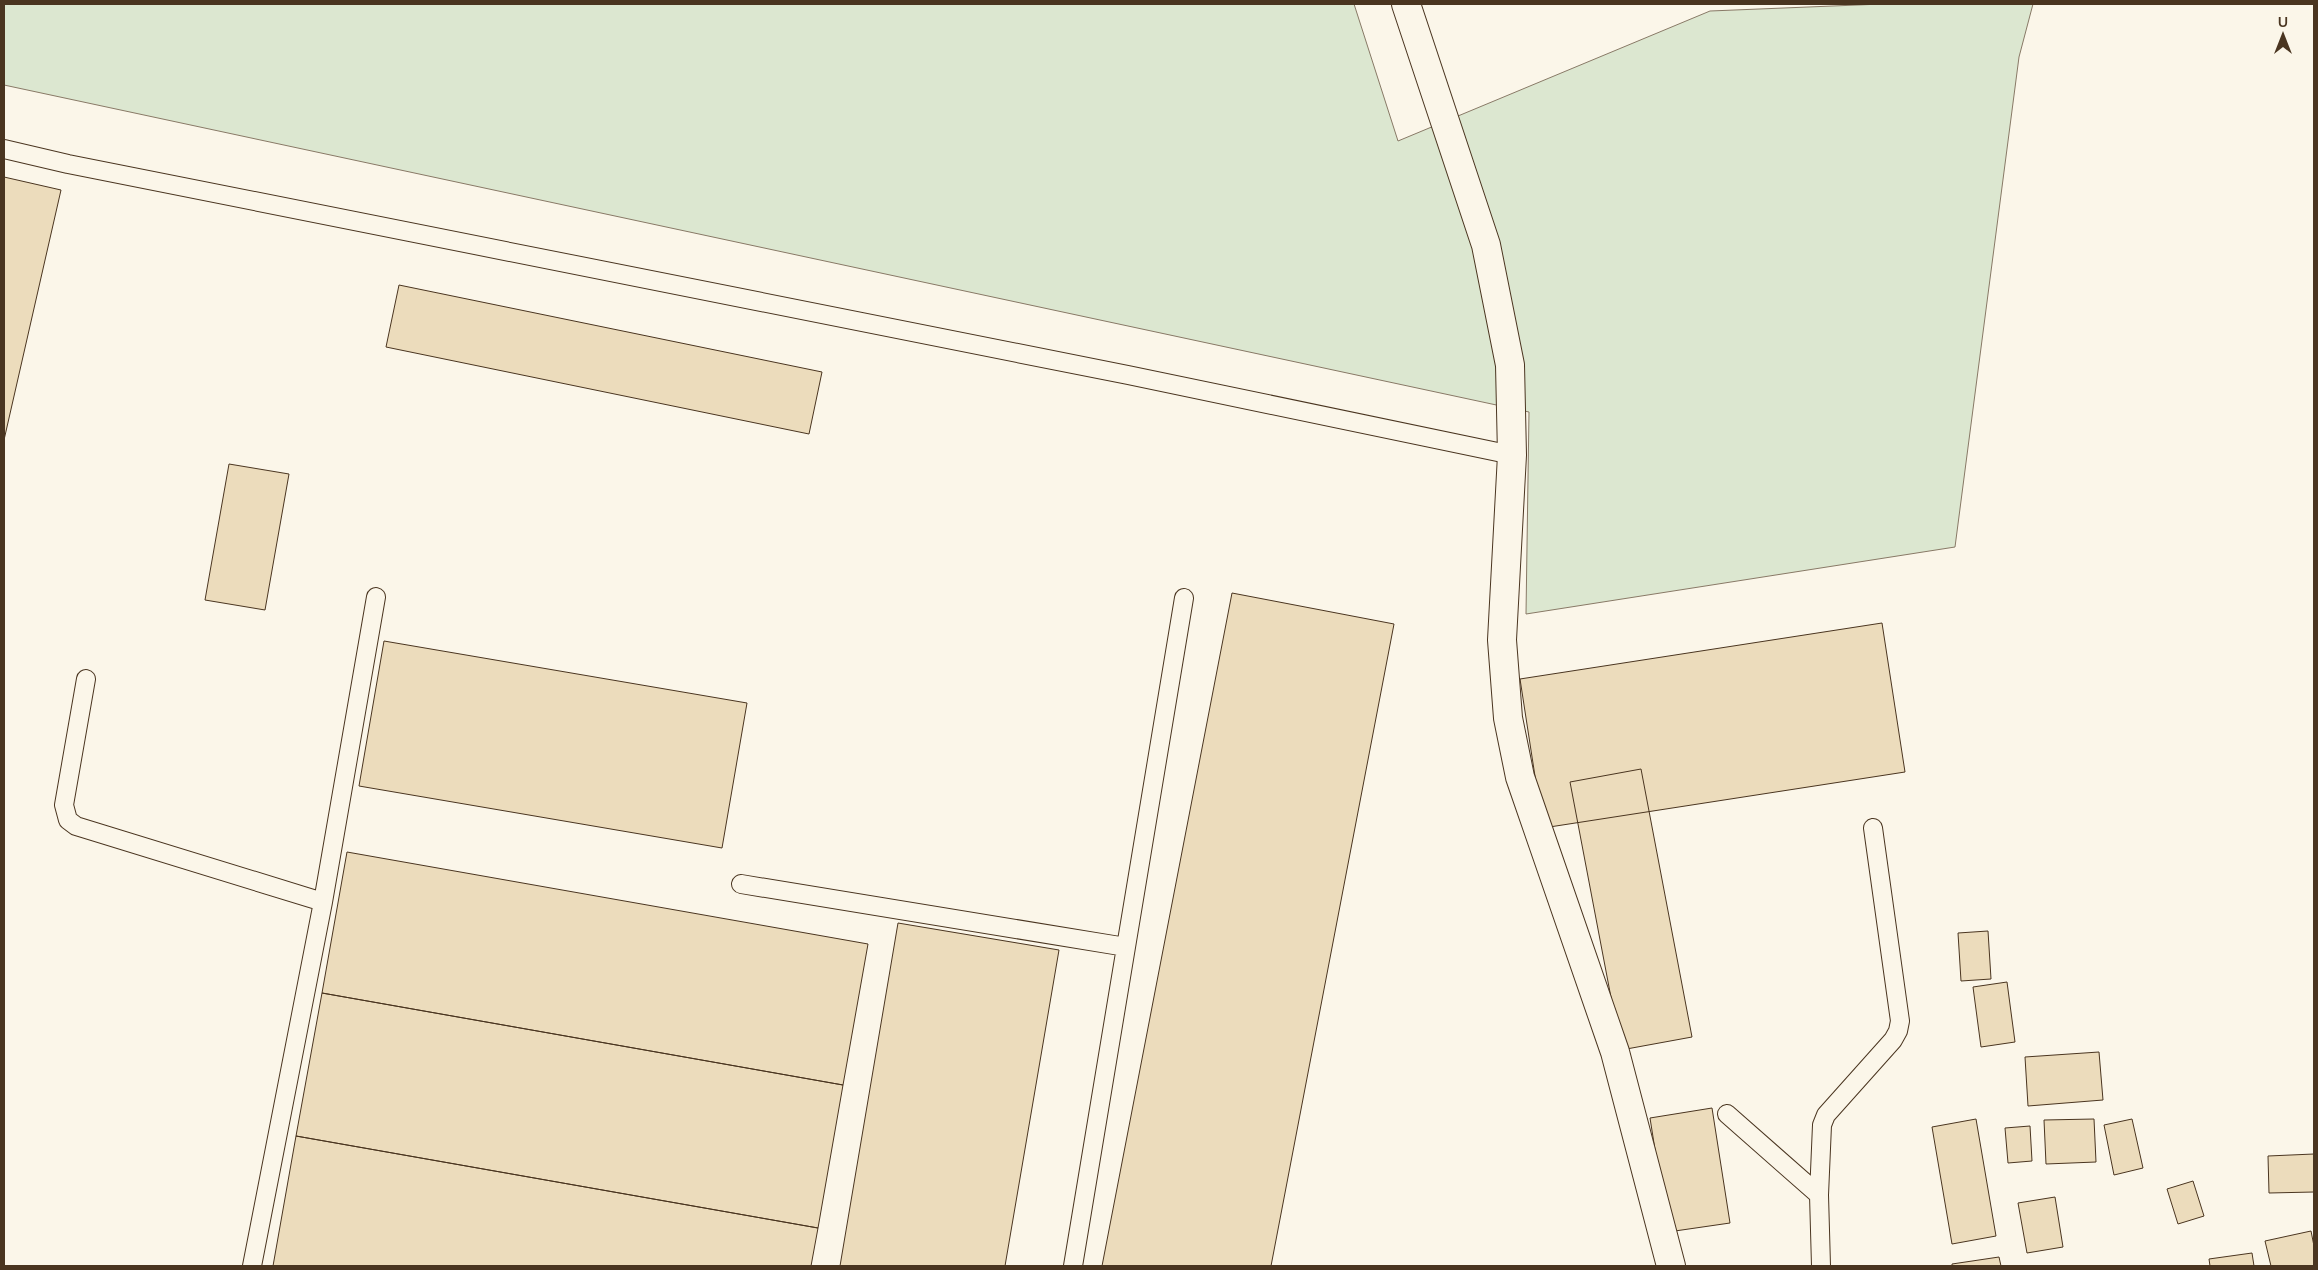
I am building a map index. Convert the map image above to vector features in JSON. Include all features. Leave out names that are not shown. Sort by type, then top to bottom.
[{"type":"street","points":[[1406,4],[1486,246],[1510,365],[1512,455],[1502,640],[1508,718],[1520,777],[1615,1052],[1671,1266]]},
{"type":"lane","points":[[4,149],[78,166],[1118,373],[1512,455]]},
{"type":"lane","points":[[252,1266],[323,902],[376,597]]},
{"type":"lane","points":[[1073,1266],[1184,598]]},
{"type":"lane","points":[[86,679],[64,804],[68,820],[76,826],[323,902]]},
{"type":"lane","points":[[1821,1266],[1820,1140],[1826,1115],[1893,1040],[1900,1021],[1873,828]]},
{"type":"lane","points":[[741,884],[1126,947]]},
{"type":"lane","points":[[1727,1114],[1819,1195]]},
{"type":"green space","points":[[4,4],[1354,4],[1398,141],[1710,11],[1882,4],[2033,4],[2019,57],[1955,547],[1526,614],[1529,412],[4,85]]},
{"type":"building","points":[[4,177],[61,190],[4,440]]},
{"type":"building","points":[[399,285],[822,372],[809,434],[386,347]]},
{"type":"building","points":[[229,464],[289,474],[265,610],[205,600]]},
{"type":"building","points":[[1232,593],[1394,624],[1271,1266],[1102,1266]]},
{"type":"building","points":[[1882,623],[1905,772],[1543,828],[1520,679]]},
{"type":"building","points":[[384,641],[747,703],[722,848],[359,786]]},
{"type":"building","points":[[1641,769],[1692,1037],[1621,1050],[1570,782]]},
{"type":"building","points":[[347,852],[868,944],[843,1085],[322,993]]},
{"type":"building","points":[[898,923],[1059,950],[1005,1266],[840,1266]]},
{"type":"building","points":[[1988,931],[1991,979],[1961,981],[1958,933]]},
{"type":"building","points":[[2007,982],[2015,1042],[1981,1047],[1973,987]]},
{"type":"building","points":[[322,993],[843,1085],[818,1228],[296,1136]]},
{"type":"building","points":[[2099,1052],[2103,1100],[2028,1106],[2025,1057]]},
{"type":"building","points":[[1712,1108],[1730,1223],[1668,1232],[1650,1118]]},
{"type":"building","points":[[1976,1119],[1996,1236],[1952,1244],[1932,1127]]},
{"type":"building","points":[[2094,1119],[2096,1162],[2046,1164],[2044,1120]]},
{"type":"building","points":[[2132,1119],[2143,1168],[2114,1175],[2104,1125]]},
{"type":"building","points":[[2030,1126],[2032,1161],[2008,1163],[2005,1128]]},
{"type":"building","points":[[296,1136],[818,1228],[811,1266],[273,1266]]},
{"type":"building","points":[[2314,1154],[2314,1192],[2269,1193],[2268,1156]]},
{"type":"building","points":[[2193,1181],[2204,1216],[2178,1224],[2167,1189]]},
{"type":"building","points":[[2055,1197],[2063,1247],[2027,1253],[2018,1203]]},
{"type":"building","points":[[2311,1231],[2314,1246],[2314,1266],[2271,1266],[2265,1241]]},
{"type":"building","points":[[2252,1253],[2254,1266],[2210,1266],[2209,1259]]},
{"type":"building","points":[[1999,1257],[2001,1266],[1952,1266],[1952,1264]]}]
